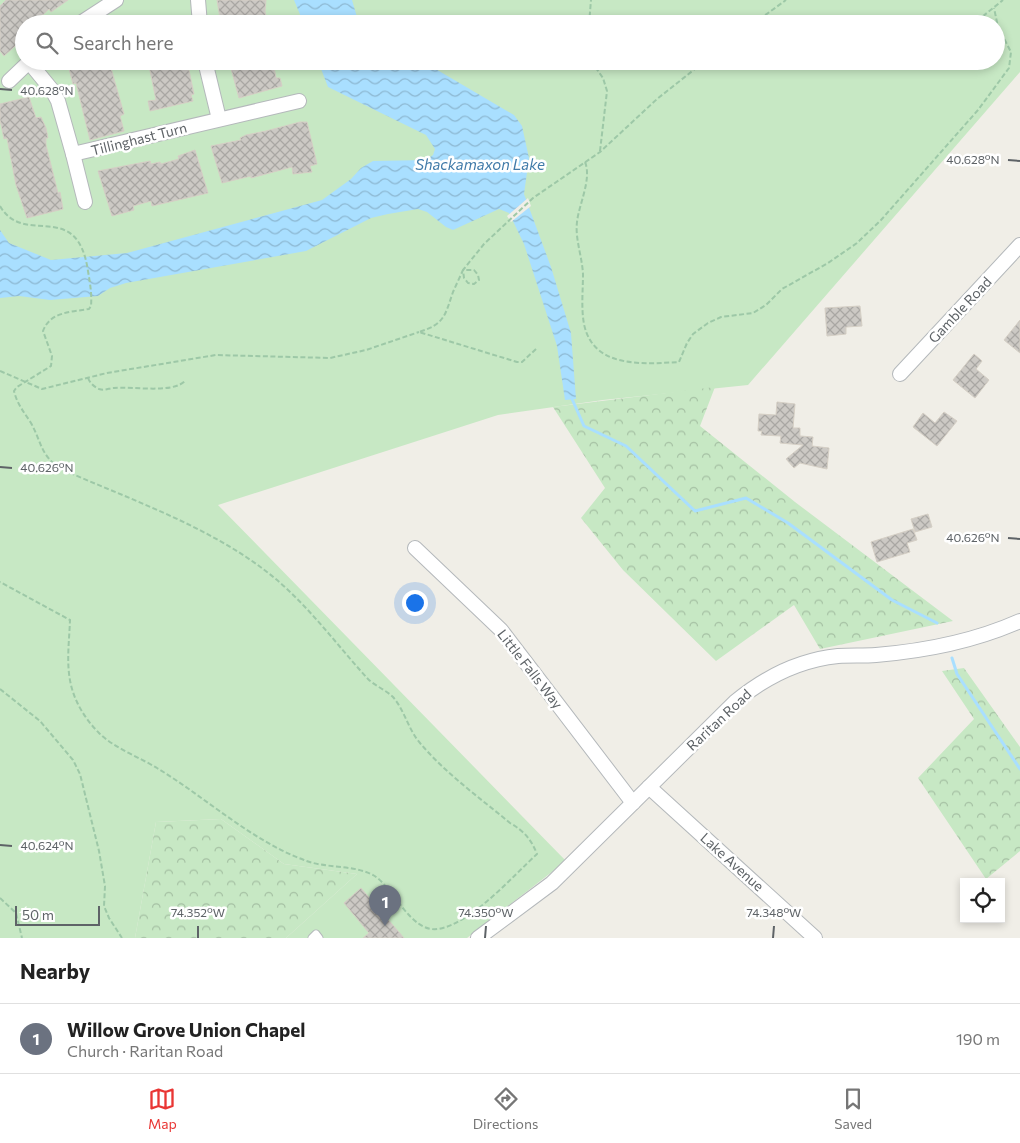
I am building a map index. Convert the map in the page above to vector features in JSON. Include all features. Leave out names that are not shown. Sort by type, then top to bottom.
[{"type":"street","points":[[94,15],[116,0]]},
{"type":"street","points":[[198,0],[199,15]]},
{"type":"street","name":"Tillinghast Turn","points":[[9,81],[21,70]]},
{"type":"street","name":"Tillinghast Turn","points":[[36,70],[58,101],[73,154],[299,101]]},
{"type":"street","points":[[207,70],[219,119]]},
{"type":"street","points":[[73,154],[85,202]]},
{"type":"street","name":"Gamble Road","points":[[900,374],[1020,245]]},
{"type":"street","name":"Little Falls Way","points":[[415,548],[501,630],[633,803]]},
{"type":"street","name":"Raritan Road","points":[[478,938],[552,883],[735,702],[779,673],[797,666],[836,656],[875,656],[951,644],[997,631],[1020,621]]},
{"type":"street","name":"Lake Avenue","points":[[649,787],[815,938]]},
{"type":"lane","points":[[312,938],[316,934],[319,938]]},
{"type":"path","points":[[590,15],[591,0]]},
{"type":"path","points":[[765,15],[786,0]]},
{"type":"path","points":[[985,15],[1003,0]]},
{"type":"path","points":[[994,8],[995,15]]},
{"type":"path","points":[[585,162],[586,179],[576,225],[582,266],[584,321],[587,334],[593,344],[609,358],[623,362],[679,362],[693,334],[721,317],[753,313],[766,305],[782,289],[828,263],[857,243],[881,220],[978,110],[1009,68],[1011,52],[1005,40]]},
{"type":"path","points":[[597,70],[603,78],[607,91],[600,152]]},
{"type":"path","points":[[0,371],[42,388],[174,360],[216,355],[330,358],[366,350],[431,328],[441,322],[449,309],[453,292],[463,270],[484,244],[533,198],[600,152],[657,99],[694,70]]},
{"type":"path","points":[[0,206],[15,221],[64,229],[75,235],[86,256],[92,296],[88,309],[55,316],[46,324],[43,331],[52,356],[51,366],[25,382],[14,392],[16,401],[32,425],[40,449],[60,469],[208,536],[243,554],[269,574],[320,622],[370,681],[392,697],[406,715],[418,741],[430,754],[510,823],[520,829],[531,840],[536,854],[465,917],[451,925],[437,929],[428,928],[407,912],[376,876],[364,870],[305,861],[277,848],[157,768],[100,734],[86,717],[71,685],[68,670],[70,620],[0,582]]},
{"type":"path","points":[[463,270],[474,270],[479,280],[474,284],[468,283],[464,278],[463,270]]},
{"type":"path","points":[[419,332],[516,362],[522,362],[536,349]]},
{"type":"path","points":[[88,378],[97,389],[106,390],[114,388],[166,388],[181,386],[185,381]]},
{"type":"path","points":[[0,689],[40,721],[73,760],[80,774],[100,851],[105,886],[104,906],[109,918],[122,938]]},
{"type":"path","points":[[0,898],[16,913],[22,938]]},
{"type":"green space","points":[[0,0],[1020,0],[1020,72],[748,385],[603,400],[498,415],[218,505],[566,861],[467,938],[286,938],[357,874],[284,864],[221,819],[156,822],[135,938],[0,938]]},
{"type":"green space","points":[[715,387],[700,426],[795,502],[953,621],[820,649],[794,605],[716,661],[623,570],[581,518],[605,488],[553,407]]},
{"type":"green space","points":[[964,668],[1020,747],[1020,851],[987,878],[985,878],[918,778],[974,719],[942,671]]},
{"type":"green space","points":[[221,819],[284,864],[357,874],[286,938],[135,938],[156,822]]},
{"type":"water","points":[[294,0],[352,0],[356,15],[300,15]]},
{"type":"water","name":"Shackamaxon Lake","points":[[321,70],[437,70],[514,115],[522,126],[529,158],[524,194],[551,267],[571,333],[576,399],[565,400],[557,346],[524,244],[509,213],[499,209],[453,230],[446,227],[427,212],[418,209],[388,214],[371,218],[306,251],[126,283],[110,288],[98,296],[50,300],[19,296],[0,298],[0,230],[9,243],[51,260],[127,253],[322,200],[351,179],[361,168],[373,161],[426,160],[433,155],[435,149],[426,135],[328,87]]},
{"type":"pier","points":[[528,198],[531,206],[511,222],[507,216]]},
{"type":"building","points":[[6,0],[68,0],[51,12],[49,9],[43,15],[15,15],[15,46],[4,56],[0,51],[0,6]]},
{"type":"building","points":[[217,0],[266,0],[266,15],[220,15]]},
{"type":"building","points":[[69,70],[112,70],[124,114],[120,116],[124,131],[90,140],[76,83],[73,84]]},
{"type":"building","points":[[150,70],[189,70],[194,94],[191,95],[193,101],[150,111],[148,101],[156,100]]},
{"type":"building","points":[[231,70],[275,70],[276,78],[280,78],[282,86],[239,98]]},
{"type":"building","points":[[29,97],[36,118],[41,117],[46,128],[48,138],[46,138],[46,145],[63,209],[27,218],[16,185],[7,138],[4,139],[0,120],[0,104]]},
{"type":"building","points":[[307,122],[317,164],[310,166],[312,172],[293,174],[292,167],[251,178],[251,176],[222,183],[211,146],[241,140],[240,138],[246,135]]},
{"type":"building","points":[[195,150],[208,193],[152,206],[151,201],[133,206],[134,210],[112,216],[98,171],[150,161],[151,164],[160,162],[161,164],[179,159],[178,156]]},
{"type":"building","points":[[860,306],[862,326],[846,327],[846,334],[827,336],[825,308]]},
{"type":"building","points":[[1020,320],[1020,353],[1004,340]]},
{"type":"building","points":[[974,354],[982,361],[976,369],[989,380],[975,398],[953,380]]},
{"type":"building","points":[[777,402],[795,404],[793,428],[800,428],[800,436],[813,437],[812,446],[829,448],[827,469],[800,463],[794,468],[786,459],[803,445],[780,443],[781,436],[761,435],[762,431],[758,431],[759,414],[776,415]]},
{"type":"building","points":[[944,412],[957,421],[937,446],[913,427],[923,413],[935,423]]},
{"type":"building","points":[[928,514],[932,527],[915,532],[911,519]]},
{"type":"building","points":[[913,529],[917,540],[907,543],[910,552],[877,562],[871,542]]},
{"type":"building","points":[[361,888],[404,938],[363,938],[369,933],[344,903]]},
{"type":"waterway","points":[[572,399],[584,426],[626,446],[695,511],[746,498],[788,523],[892,600],[937,623]]},
{"type":"waterway","points":[[952,658],[957,674],[1020,769]]},
{"type":"place","name":"Willow Grove Union Chapel","points":[[385,926]]}]
